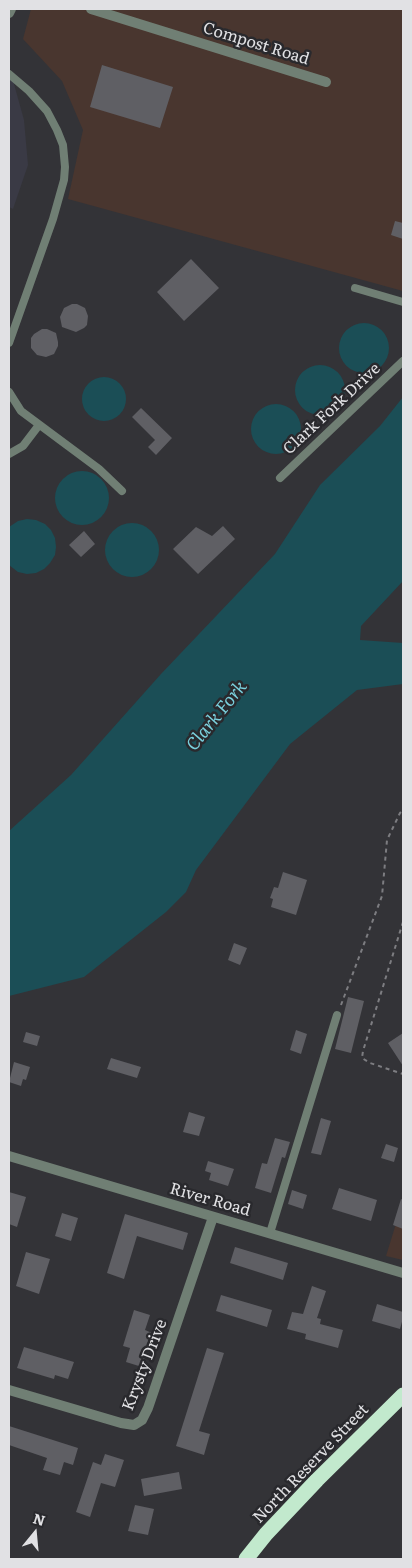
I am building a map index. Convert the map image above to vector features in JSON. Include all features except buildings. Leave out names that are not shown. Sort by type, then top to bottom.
[{"type":"highway","name":"North Reserve Street","points":[[246,1559],[266,1534],[316,1480],[403,1395]]},
{"type":"street","points":[[9,13],[11,9]]},
{"type":"street","name":"Compost Road","points":[[91,9],[326,82]]},
{"type":"street","name":"River Road","points":[[9,1156],[403,1273]]},
{"type":"street","name":"Krysty Drive","points":[[9,1390],[121,1423],[134,1425],[142,1420],[148,1408],[212,1217]]},
{"type":"lane","points":[[9,74],[47,111],[63,145],[64,167],[64,180],[53,219],[9,342]]},
{"type":"lane","points":[[355,288],[403,302]]},
{"type":"lane","name":"Clark Fork Drive","points":[[280,478],[403,361]]},
{"type":"lane","points":[[9,392],[21,411],[99,469],[122,491]]},
{"type":"lane","points":[[9,454],[23,446],[39,425]]},
{"type":"lane","points":[[270,1234],[337,1015]]},
{"type":"path","points":[[337,1015],[382,896],[387,840],[403,810]]},
{"type":"path","points":[[403,922],[362,1058],[370,1063],[403,1074]]},
{"type":"shaded area","points":[[31,9],[403,9],[403,291],[68,199],[83,130],[62,81],[23,39]]},
{"type":"shaded area","points":[[9,66],[24,120],[28,165],[13,209],[9,207]]},
{"type":"shaded area","points":[[403,1201],[403,1260],[386,1256]]},
{"type":"water","points":[[364,323],[373,325],[384,334],[389,348],[387,357],[378,368],[364,373],[355,371],[344,362],[339,348],[341,339],[350,328]]},
{"type":"water","points":[[320,365],[329,367],[340,376],[345,390],[343,399],[334,410],[320,415],[311,413],[300,404],[295,390],[297,381],[306,370]]},
{"type":"water","points":[[104,377],[116,381],[122,387],[126,399],[122,411],[116,417],[104,421],[92,417],[86,411],[82,399],[86,387],[92,381]]},
{"type":"water","name":"Clark Fork","points":[[403,397],[403,581],[361,626],[360,640],[403,643],[403,684],[357,690],[290,744],[196,870],[186,892],[166,912],[84,977],[9,996],[9,831],[71,775],[161,674],[275,554],[320,485],[380,426]]},
{"type":"water","points":[[276,404],[285,406],[296,415],[301,429],[299,438],[290,449],[276,454],[267,452],[256,443],[251,429],[253,420],[262,409]]},
{"type":"water","points":[[77,471],[87,471],[97,475],[105,483],[109,498],[105,513],[97,521],[87,525],[77,525],[67,521],[59,513],[55,503],[55,493],[59,483],[67,475]]},
{"type":"water","points":[[27,519],[45,524],[55,538],[56,547],[55,555],[44,569],[36,573],[27,574],[18,572],[9,565],[9,527],[18,521]]},
{"type":"water","points":[[127,523],[137,523],[147,527],[155,535],[159,550],[155,565],[147,573],[137,577],[127,577],[117,573],[109,565],[105,555],[105,545],[109,535],[117,527]]}]
